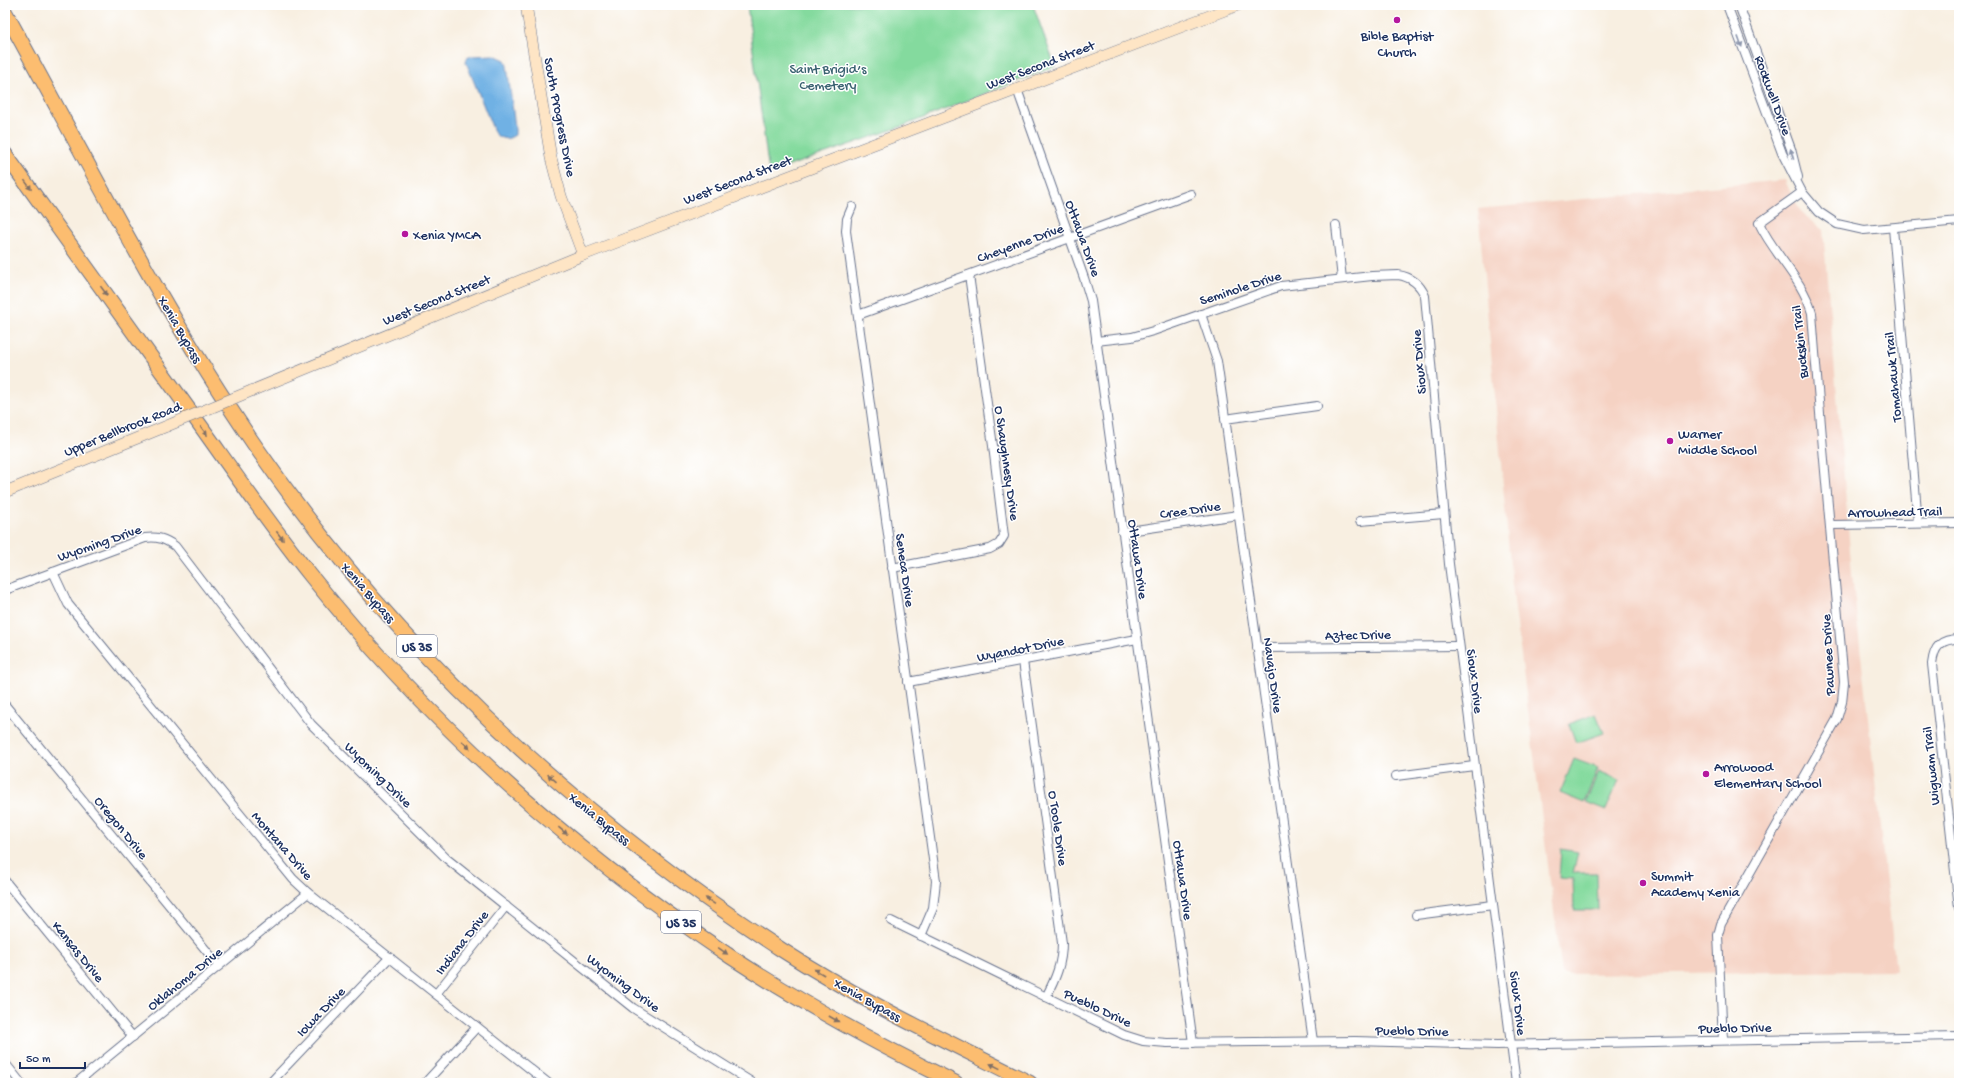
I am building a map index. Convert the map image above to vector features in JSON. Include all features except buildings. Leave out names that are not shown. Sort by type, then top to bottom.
[{"type":"highway","name":"Xenia Bypass","points":[[5,12],[184,336],[256,447],[296,502],[373,599],[450,682],[488,720],[562,788],[605,823],[694,890],[783,950],[850,990],[944,1040],[1030,1083]]},
{"type":"highway","name":"US 35","points":[[5,154],[245,489],[311,577],[380,656],[453,732],[554,824],[681,922],[785,990],[881,1046],[956,1083]]},
{"type":"main road","name":"South Progress Drive","points":[[526,5],[551,158],[562,196],[583,255]]},
{"type":"main road","name":"West Second Street","points":[[251,392],[583,255],[1238,5]]},
{"type":"main road","name":"Upper Bellbrook Road","points":[[5,492],[251,392]]},
{"type":"street","name":"Rockwell Drive","points":[[1727,5],[1782,153],[1802,192],[1812,205],[1825,217],[1837,224],[1857,229],[1893,228]]},
{"type":"street","name":"Rockwell Drive","points":[[1739,5],[1791,149],[1802,192]]},
{"type":"street","name":"Ottawa Drive","points":[[1017,89],[1089,292],[1193,1042]]},
{"type":"street","name":"Buckskin Trail","points":[[1802,192],[1759,223],[1768,242],[1784,260],[1801,285],[1808,297],[1812,313],[1822,456],[1831,526]]},
{"type":"street","name":"Cheyenne Drive","points":[[858,315],[1192,194]]},
{"type":"street","name":"Seneca Drive","points":[[852,207],[847,219],[846,231],[936,881],[933,908],[921,936]]},
{"type":"street","points":[[1893,228],[1959,221]]},
{"type":"street","points":[[1336,225],[1342,279]]},
{"type":"street","name":"Tomahawk Trail","points":[[1893,228],[1918,523]]},
{"type":"street","name":"O Shaughnesy Drive","points":[[892,568],[990,549],[999,544],[1004,536],[969,275]]},
{"type":"street","name":"Seminole Drive","points":[[1096,341],[1146,333],[1281,286],[1342,279],[1398,275],[1408,278],[1418,284]]},
{"type":"street","name":"Sioux Drive","points":[[1418,284],[1425,296],[1444,514],[1458,646],[1516,1083]]},
{"type":"street","name":"Navajo Drive","points":[[1202,314],[1217,361],[1314,1041]]},
{"type":"street","points":[[1225,419],[1317,406]]},
{"type":"street","points":[[1360,521],[1444,514]]},
{"type":"street","name":"Cree Drive","points":[[1122,532],[1238,515]]},
{"type":"street","name":"Arrowhead Trail","points":[[1831,526],[1959,523]]},
{"type":"street","name":"Pawnee Drive","points":[[1723,1040],[1718,935],[1721,924],[1837,719],[1842,702],[1844,682],[1831,526]]},
{"type":"street","name":"Wyoming Drive","points":[[5,590],[144,538],[159,538],[172,544],[311,724],[447,859],[632,1008],[753,1083]]},
{"type":"street","name":"Montana Drive","points":[[54,572],[68,604],[293,879],[308,893],[548,1083]]},
{"type":"street","name":"Wyandot Drive","points":[[908,682],[1137,639]]},
{"type":"street","name":"Wigwam Trail","points":[[1959,639],[1941,642],[1936,646],[1932,664],[1959,908]]},
{"type":"street","name":"Aztec Drive","points":[[1257,648],[1458,646]]},
{"type":"street","name":"O Toole Drive","points":[[1023,661],[1062,942],[1061,963],[1055,981],[1046,996]]},
{"type":"street","name":"Oregon Drive","points":[[5,705],[219,966]]},
{"type":"street","points":[[1396,776],[1474,766]]},
{"type":"street","name":"Kansas Drive","points":[[5,881],[132,1037]]},
{"type":"street","name":"Oklahoma Drive","points":[[76,1083],[308,893]]},
{"type":"street","points":[[1416,915],[1493,905]]},
{"type":"street","name":"Indiana Drive","points":[[436,994],[506,906]]},
{"type":"street","name":"Pueblo Drive","points":[[891,921],[1124,1035],[1157,1043],[1314,1041],[1511,1044],[1959,1036]]},
{"type":"street","name":"Iowa Drive","points":[[270,1083],[390,957]]},
{"type":"street","points":[[425,1083],[477,1027]]},
{"type":"street","points":[[5,1063],[21,1083]]},
{"type":"shaded area","points":[[1785,180],[1800,210],[1823,230],[1852,574],[1896,971],[1562,974],[1512,585],[1478,209]]},
{"type":"green space","name":"Saint Brigid’s Cemetery","points":[[747,5],[1033,5],[1055,66],[908,124],[769,173]]},
{"type":"green space","points":[[1596,714],[1604,733],[1576,743],[1569,724]]},
{"type":"green space","points":[[1574,759],[1598,768],[1584,803],[1560,793]]},
{"type":"green space","points":[[1599,771],[1619,780],[1606,810],[1586,802]]},
{"type":"green space","points":[[1561,849],[1578,852],[1573,873],[1597,873],[1598,910],[1574,910],[1573,878],[1559,878]]},
{"type":"water","points":[[494,55],[505,60],[507,66],[515,127],[515,135],[510,138],[503,138],[495,134],[466,62],[467,58],[472,56]]},
{"type":"place","name":"Bible Baptist Church","points":[[1397,20]]},
{"type":"place","name":"Xenia YMCA","points":[[405,234]]},
{"type":"place","name":"Warner Middle School","points":[[1670,441]]},
{"type":"place","name":"Arrowood Elementary School","points":[[1706,774]]},
{"type":"place","name":"Summit Academy Xenia","points":[[1643,883]]}]
